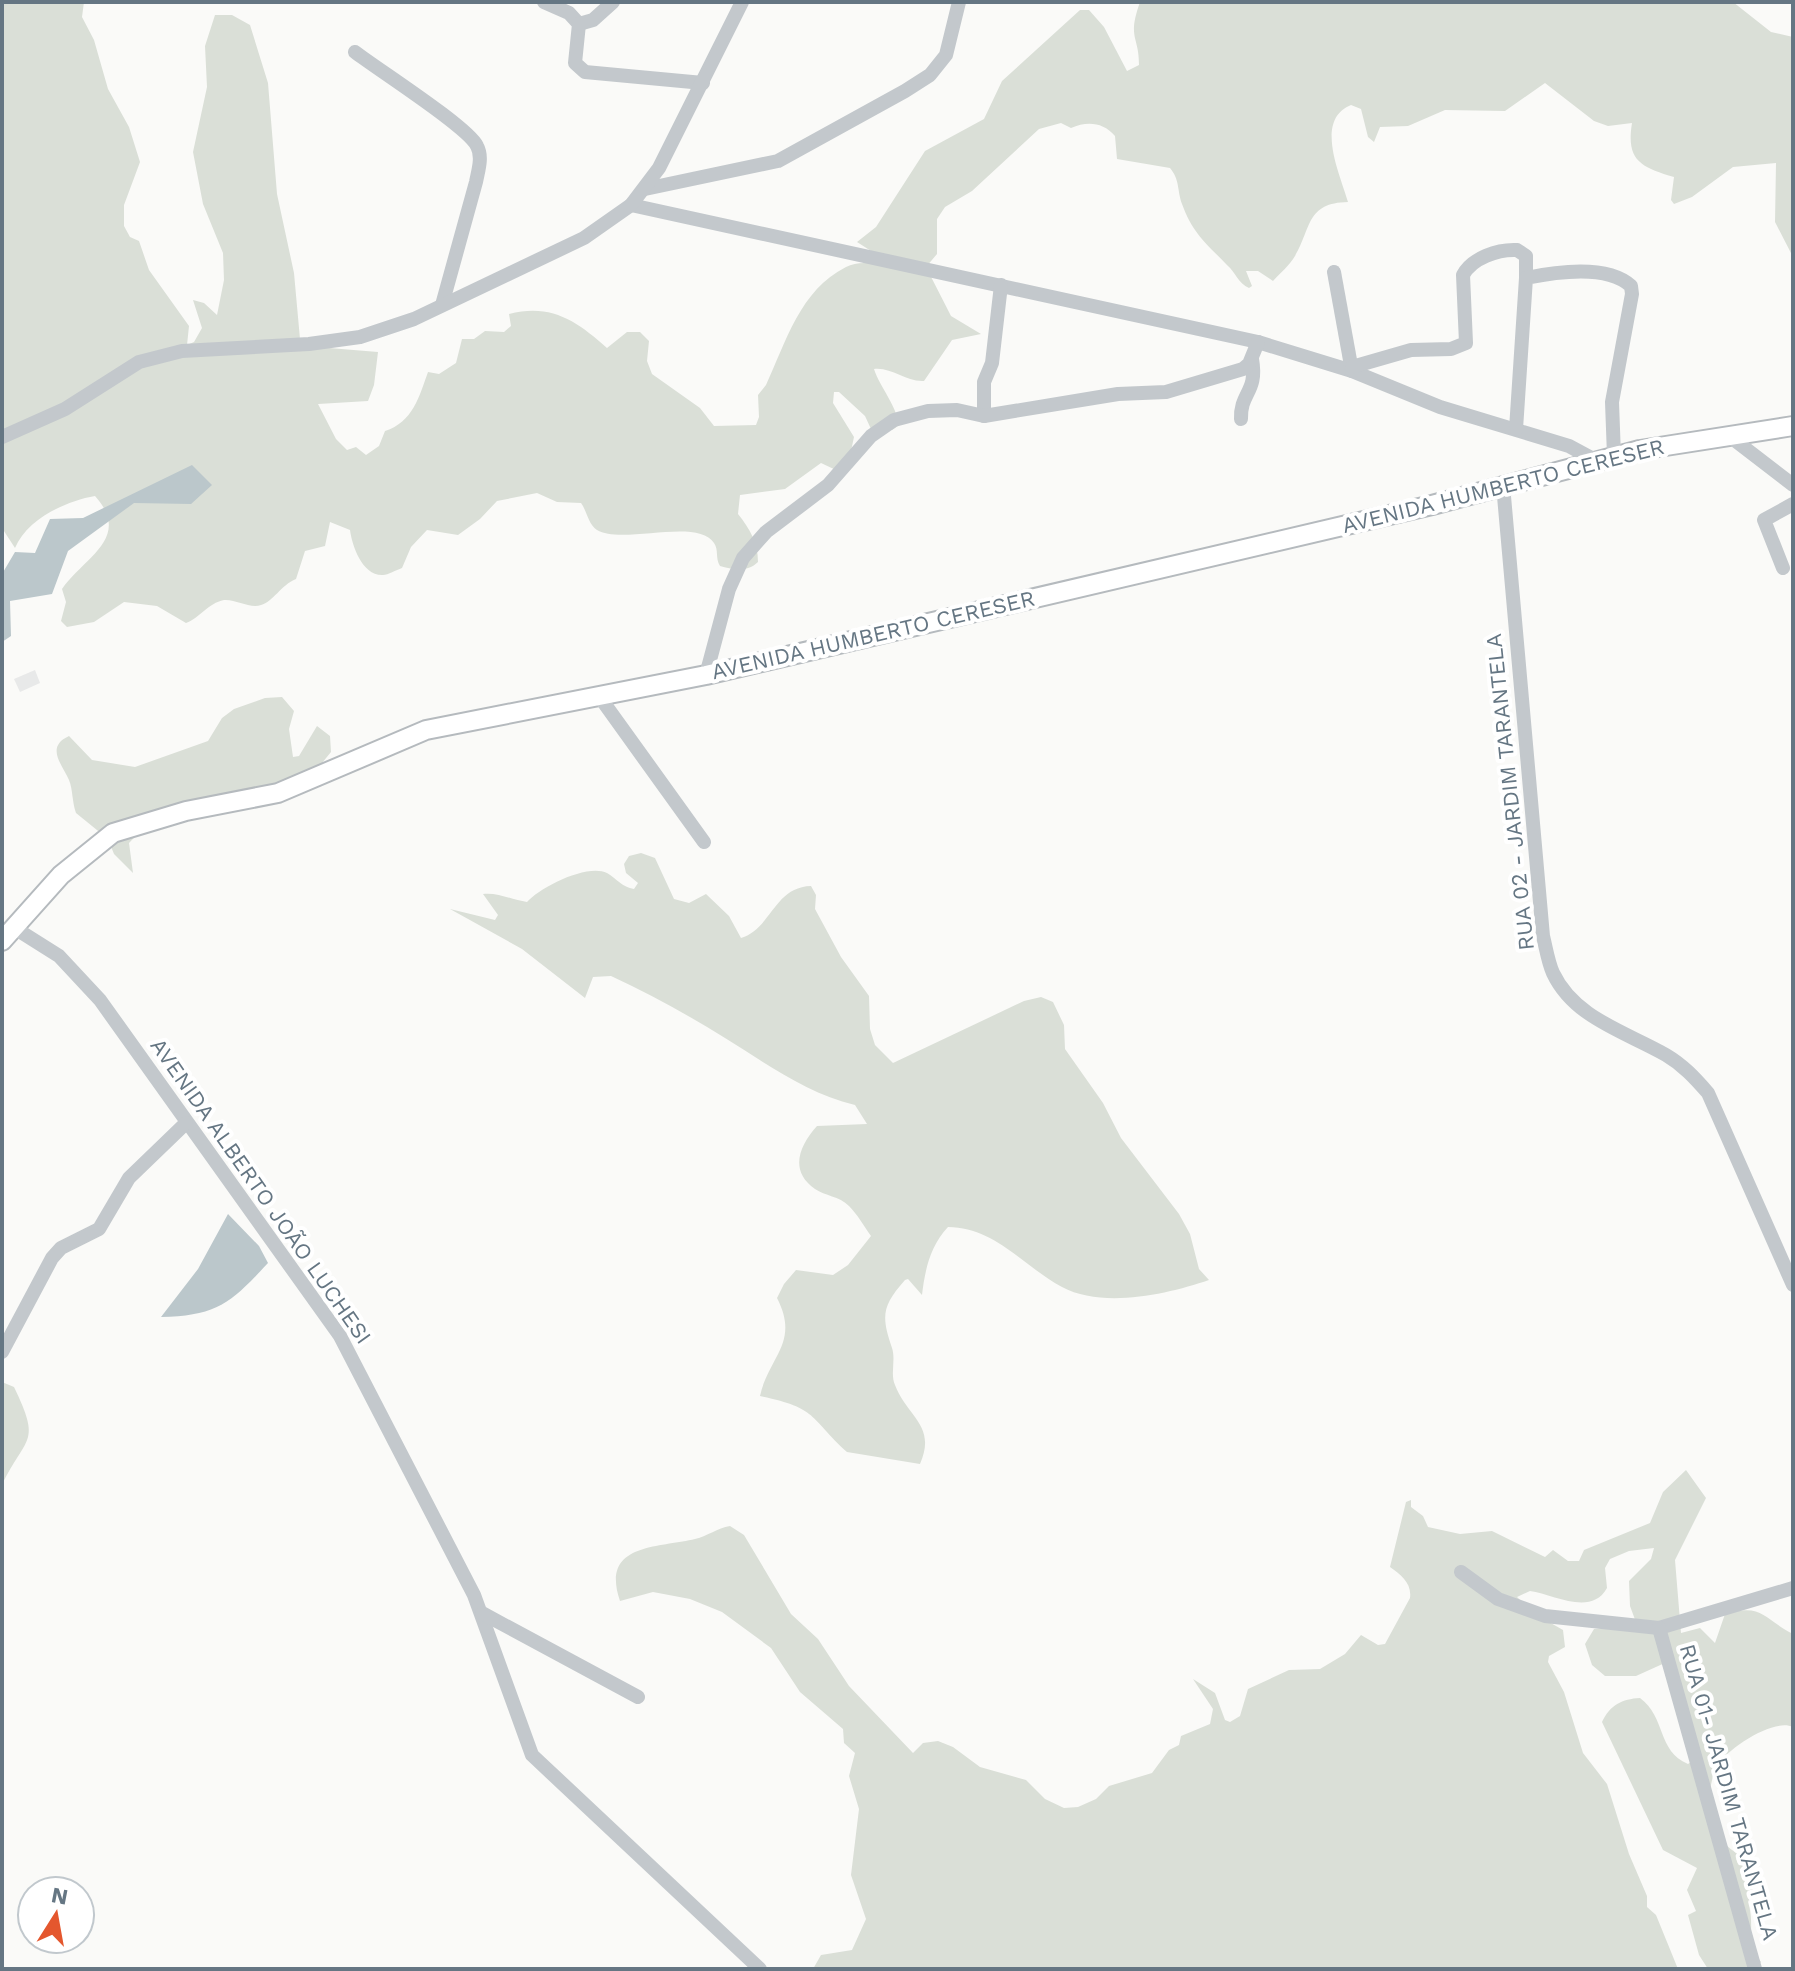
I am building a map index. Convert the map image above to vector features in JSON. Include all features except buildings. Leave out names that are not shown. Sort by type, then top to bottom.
[{"type":"main road","name":"AVENIDA HUMBERTO CERESER","points":[[8,934],[79,857],[113,833],[141,822],[278,793],[311,782],[407,737],[445,725],[706,675],[1503,485],[1604,458],[1793,426]]},
{"type":"street","points":[[544,2],[569,13],[579,24],[575,63],[585,72],[703,83]]},
{"type":"street","points":[[579,24],[593,20],[613,2]]},
{"type":"street","points":[[645,189],[778,161],[905,91],[930,75],[946,55],[959,2]]},
{"type":"street","points":[[2,437],[36,424],[85,397],[123,370],[160,355],[218,347],[334,342],[387,329],[560,251],[631,205],[645,189],[703,83],[738,4]]},
{"type":"street","points":[[355,52],[459,127],[477,145],[480,163],[442,305]]},
{"type":"street","points":[[631,205],[1258,342],[1352,369],[1440,407],[1604,458],[1631,286],[1620,279],[1587,273],[1526,278]]},
{"type":"street","points":[[1352,369],[1411,350],[1451,349],[1466,343],[1463,275],[1468,265],[1481,258],[1517,250],[1526,256],[1526,278],[1516,429]]},
{"type":"street","points":[[1334,272],[1352,369]]},
{"type":"street","points":[[984,416],[984,382],[992,363],[1001,285]]},
{"type":"street","points":[[1241,419],[1241,406],[1256,379],[1252,359],[1258,342]]},
{"type":"street","points":[[706,675],[734,573],[766,532],[828,485],[871,436],[894,420],[928,411],[957,410],[984,416],[1118,394],[1166,392],[1233,374],[1252,359]]},
{"type":"street","points":[[1728,435],[1793,485]]},
{"type":"street","points":[[1551,442],[1558,450],[1561,469]]},
{"type":"street","name":"RUA 02 - JARDIM TARANTELA","points":[[1503,485],[1543,936],[1553,972],[1584,1010],[1676,1062],[1708,1093],[1793,1285]]},
{"type":"street","points":[[1783,568],[1764,520],[1793,504]]},
{"type":"street","points":[[599,696],[704,842]]},
{"type":"street","name":"AVENIDA ALBERTO JOÃO LUCHESI","points":[[8,934],[59,956],[100,1000],[340,1336],[482,1613],[525,1740],[541,1767],[760,1969]]},
{"type":"street","points":[[2,1352],[52,1258],[61,1248],[92,1234],[107,1221],[129,1178],[186,1123]]},
{"type":"street","points":[[1461,1572],[1498,1599],[1545,1616],[1659,1628],[1793,1588]]},
{"type":"street","points":[[482,1613],[638,1697]]},
{"type":"street","name":"RUA 01- JARDIM TARANTELA","points":[[1659,1628],[1755,1969]]},
{"type":"shaded area","points":[[2,2],[84,2],[82,17],[94,40],[108,89],[129,127],[140,162],[124,205],[124,226],[130,237],[139,241],[149,270],[189,326],[187,345],[194,342],[202,328],[193,300],[204,303],[217,315],[224,280],[223,253],[203,204],[193,152],[207,87],[205,46],[215,15],[232,15],[250,25],[268,83],[277,194],[294,273],[300,339],[317,347],[378,352],[374,385],[368,401],[318,404],[336,439],[347,450],[356,447],[366,455],[379,446],[385,431],[409,415],[428,372],[439,374],[456,363],[462,339],[474,339],[485,331],[504,332],[511,326],[509,314],[524,311],[551,313],[574,322],[607,348],[627,332],[640,332],[649,341],[647,361],[652,374],[700,408],[714,426],[756,425],[759,417],[758,395],[766,385],[796,318],[806,303],[830,277],[846,267],[882,258],[857,242],[876,227],[925,151],[984,119],[1002,81],[1080,10],[1089,10],[1104,27],[1127,71],[1139,65],[1134,30],[1140,2],[1733,2],[1771,32],[1793,37],[1793,257],[1775,222],[1776,163],[1733,167],[1692,197],[1674,204],[1671,200],[1674,177],[1652,170],[1634,154],[1631,146],[1632,123],[1608,126],[1594,121],[1545,83],[1505,111],[1445,110],[1408,126],[1380,127],[1374,142],[1368,137],[1361,109],[1351,105],[1340,112],[1334,123],[1333,149],[1348,202],[1334,203],[1317,212],[1293,259],[1273,281],[1258,271],[1246,271],[1252,286],[1249,288],[1196,231],[1186,214],[1170,168],[1117,159],[1115,136],[1100,125],[1083,124],[1071,128],[1061,123],[1039,129],[972,191],[945,207],[937,219],[937,254],[926,267],[951,316],[981,334],[952,340],[924,381],[874,369],[896,412],[898,426],[892,430],[871,429],[865,416],[839,392],[834,392],[833,403],[854,437],[849,460],[838,471],[821,463],[785,489],[740,495],[738,514],[750,531],[757,549],[758,562],[754,565],[740,569],[720,566],[714,543],[692,532],[609,534],[597,530],[581,503],[557,502],[537,493],[497,501],[458,535],[427,530],[411,547],[402,568],[387,574],[369,570],[356,551],[350,530],[330,522],[325,546],[305,551],[296,579],[261,605],[224,600],[186,623],[157,606],[124,602],[94,622],[67,627],[61,621],[66,602],[62,589],[101,547],[109,524],[105,511],[95,496],[72,502],[28,528],[15,548],[2,528]]},
{"type":"shaded area","points":[[192,465],[212,485],[191,504],[134,503],[68,551],[52,594],[10,601],[11,636],[2,642],[2,574],[15,552],[35,553],[50,519],[83,518]]},
{"type":"shaded area","points":[[35,670],[40,683],[20,692],[14,679]]},
{"type":"shaded area","points":[[282,697],[294,711],[289,729],[293,757],[299,756],[317,726],[330,736],[331,752],[322,763],[289,782],[150,821],[129,843],[133,873],[114,854],[108,839],[76,813],[70,784],[57,756],[58,745],[69,736],[92,760],[135,767],[208,741],[222,718],[234,709],[265,698]]},
{"type":"shaded area","points":[[641,853],[655,858],[674,899],[689,903],[706,894],[729,916],[741,938],[760,926],[789,893],[811,886],[816,895],[815,909],[841,957],[869,996],[870,1029],[875,1045],[893,1063],[1024,1001],[1041,997],[1053,1002],[1064,1025],[1065,1049],[1103,1103],[1121,1138],[1179,1214],[1190,1234],[1199,1269],[1209,1280],[1136,1297],[1078,1294],[1048,1279],[995,1241],[965,1229],[948,1227],[929,1259],[922,1295],[908,1279],[905,1280],[892,1297],[885,1319],[893,1353],[894,1381],[900,1396],[923,1430],[925,1440],[920,1464],[847,1452],[811,1415],[793,1405],[760,1396],[784,1338],[783,1313],[777,1298],[784,1284],[796,1270],[833,1275],[848,1265],[871,1236],[849,1206],[815,1189],[807,1182],[799,1166],[805,1142],[817,1126],[867,1124],[855,1105],[803,1085],[683,1013],[611,976],[593,977],[585,998],[522,949],[450,909],[495,920],[498,915],[483,894],[527,902],[553,884],[588,871],[607,873],[634,889],[638,883],[626,873],[624,864],[629,856]]},
{"type":"shaded area","points":[[228,1214],[259,1246],[268,1263],[222,1305],[196,1314],[161,1317],[198,1269]]},
{"type":"shaded area","points":[[2,1382],[14,1387],[29,1430],[28,1439],[2,1485]]},
{"type":"shaded area","points":[[1686,1470],[1706,1498],[1675,1560],[1681,1633],[1700,1628],[1715,1643],[1725,1614],[1747,1610],[1762,1614],[1793,1634],[1793,1727],[1774,1727],[1741,1743],[1717,1765],[1710,1789],[1717,1832],[1723,1842],[1752,1865],[1755,1874],[1748,1902],[1753,1946],[1761,1962],[1755,1969],[1708,1969],[1699,1955],[1688,1915],[1696,1911],[1687,1890],[1697,1868],[1663,1850],[1602,1722],[1617,1704],[1640,1698],[1654,1714],[1671,1751],[1688,1764],[1695,1759],[1667,1662],[1636,1676],[1605,1676],[1592,1665],[1585,1644],[1594,1629],[1637,1625],[1630,1606],[1629,1581],[1651,1559],[1654,1548],[1629,1551],[1610,1559],[1605,1568],[1607,1588],[1600,1597],[1591,1601],[1571,1602],[1530,1591],[1517,1597],[1535,1614],[1563,1630],[1565,1647],[1549,1656],[1548,1662],[1564,1692],[1583,1753],[1607,1784],[1629,1854],[1647,1896],[1647,1907],[1656,1915],[1678,1969],[813,1969],[821,1955],[852,1950],[866,1919],[851,1875],[859,1809],[849,1776],[855,1753],[844,1743],[843,1729],[800,1692],[771,1648],[722,1612],[690,1599],[653,1592],[620,1601],[616,1582],[618,1568],[625,1558],[636,1552],[695,1539],[730,1526],[744,1535],[791,1614],[818,1639],[849,1686],[913,1753],[923,1743],[938,1741],[953,1747],[980,1767],[1026,1780],[1045,1799],[1064,1808],[1078,1807],[1096,1799],[1109,1786],[1152,1773],[1169,1750],[1179,1745],[1181,1736],[1210,1724],[1213,1709],[1193,1679],[1215,1693],[1225,1720],[1230,1722],[1240,1716],[1248,1689],[1289,1670],[1320,1669],[1345,1654],[1361,1635],[1378,1645],[1385,1644],[1410,1598],[1402,1576],[1390,1567],[1406,1502],[1411,1500],[1411,1507],[1423,1516],[1428,1527],[1460,1534],[1492,1531],[1545,1557],[1553,1550],[1568,1561],[1579,1561],[1584,1550],[1650,1523],[1663,1492]]}]
